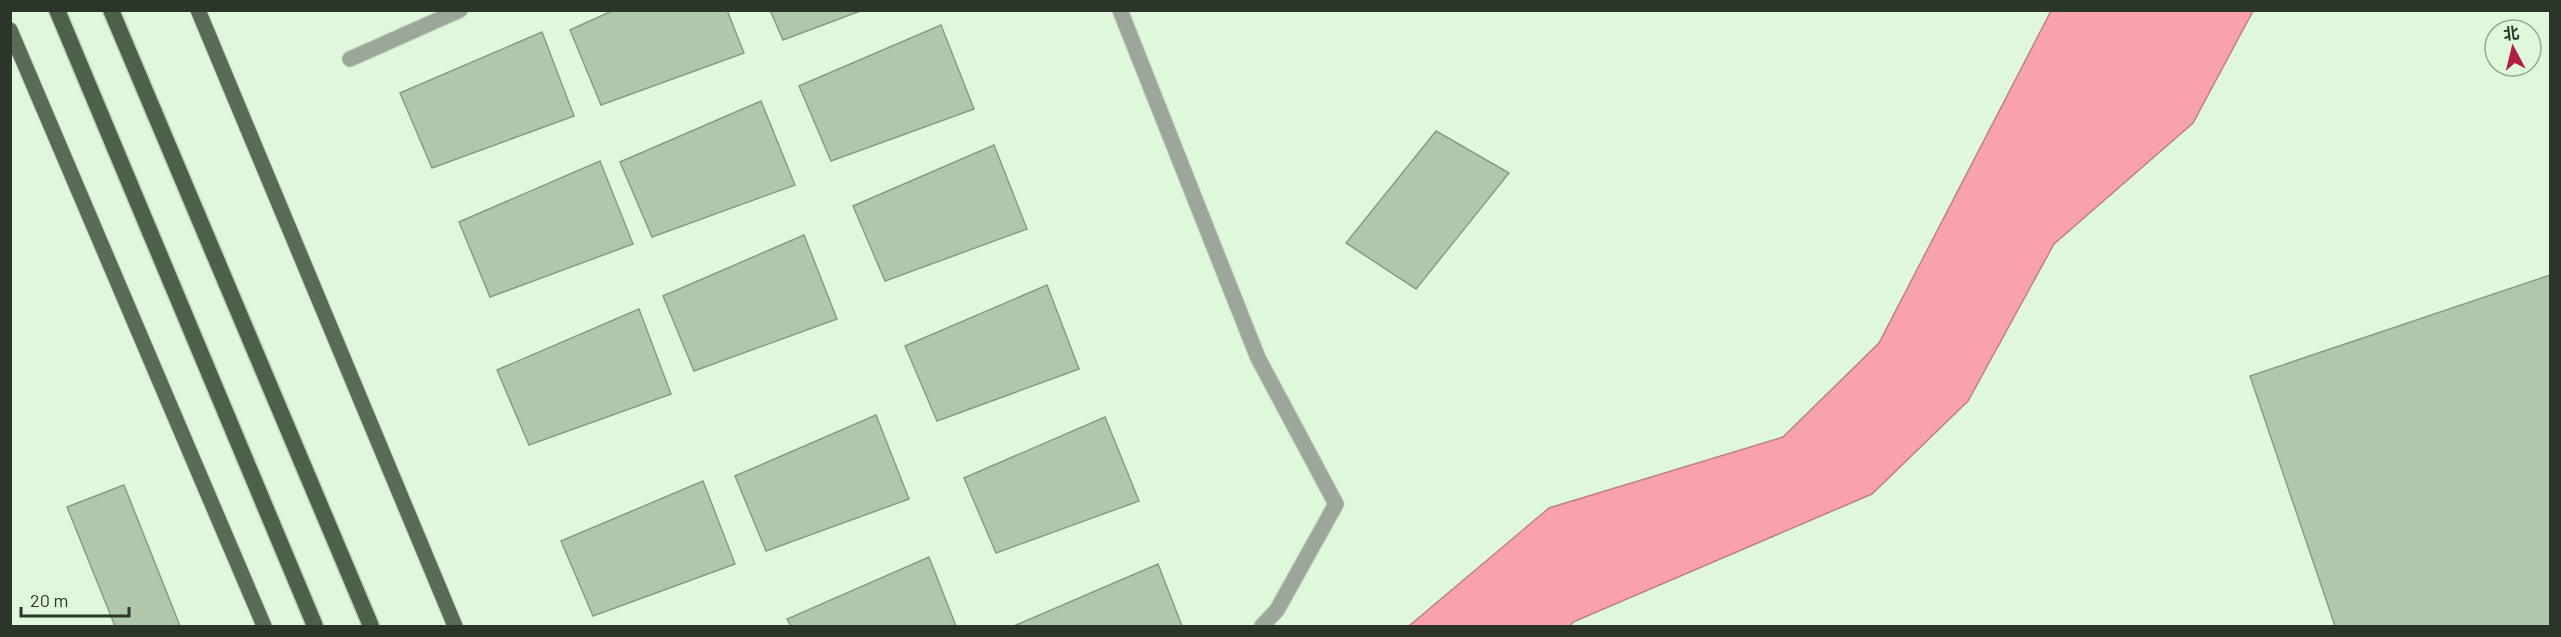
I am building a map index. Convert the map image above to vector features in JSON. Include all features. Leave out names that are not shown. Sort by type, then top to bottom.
[{"type":"highway","points":[[57,10],[315,627]]},
{"type":"highway","points":[[111,10],[371,627]]},
{"type":"main road","points":[[198,10],[455,627]]},
{"type":"main road","points":[[10,30],[264,627]]},
{"type":"street","points":[[350,59],[460,10]]},
{"type":"street","points":[[1120,10],[1258,358],[1336,504],[1277,610],[1262,627]]},
{"type":"shaded area","points":[[2051,11],[2253,11],[2193,123],[2054,244],[1968,401],[1872,494],[1573,622],[1570,626],[1409,626],[1549,508],[1783,437],[1879,343]]},
{"type":"building","points":[[614,10],[727,10],[744,53],[601,105],[570,30]]},
{"type":"building","points":[[770,10],[863,10],[783,40]]},
{"type":"building","points":[[941,25],[974,109],[831,161],[799,86]]},
{"type":"building","points":[[542,32],[574,116],[432,168],[400,93]]},
{"type":"building","points":[[761,101],[795,185],[652,237],[620,162]]},
{"type":"building","points":[[1436,131],[1509,173],[1416,289],[1346,243]]},
{"type":"building","points":[[994,145],[1027,229],[885,281],[853,206]]},
{"type":"building","points":[[600,161],[633,244],[490,297],[459,222]]},
{"type":"building","points":[[804,235],[837,319],[694,371],[663,296]]},
{"type":"building","points":[[2550,275],[2550,626],[2335,626],[2250,376]]},
{"type":"building","points":[[1047,285],[1079,369],[937,421],[905,346]]},
{"type":"building","points":[[639,309],[671,394],[529,445],[497,370]]},
{"type":"building","points":[[876,415],[909,499],[766,551],[735,476]]},
{"type":"building","points":[[1105,417],[1139,501],[996,553],[964,478]]},
{"type":"building","points":[[703,481],[735,564],[593,616],[561,541]]},
{"type":"building","points":[[124,485],[180,626],[115,626],[67,507]]},
{"type":"building","points":[[929,557],[956,626],[791,626],[787,619]]},
{"type":"building","points":[[1158,564],[1182,626],[1016,625]]}]
